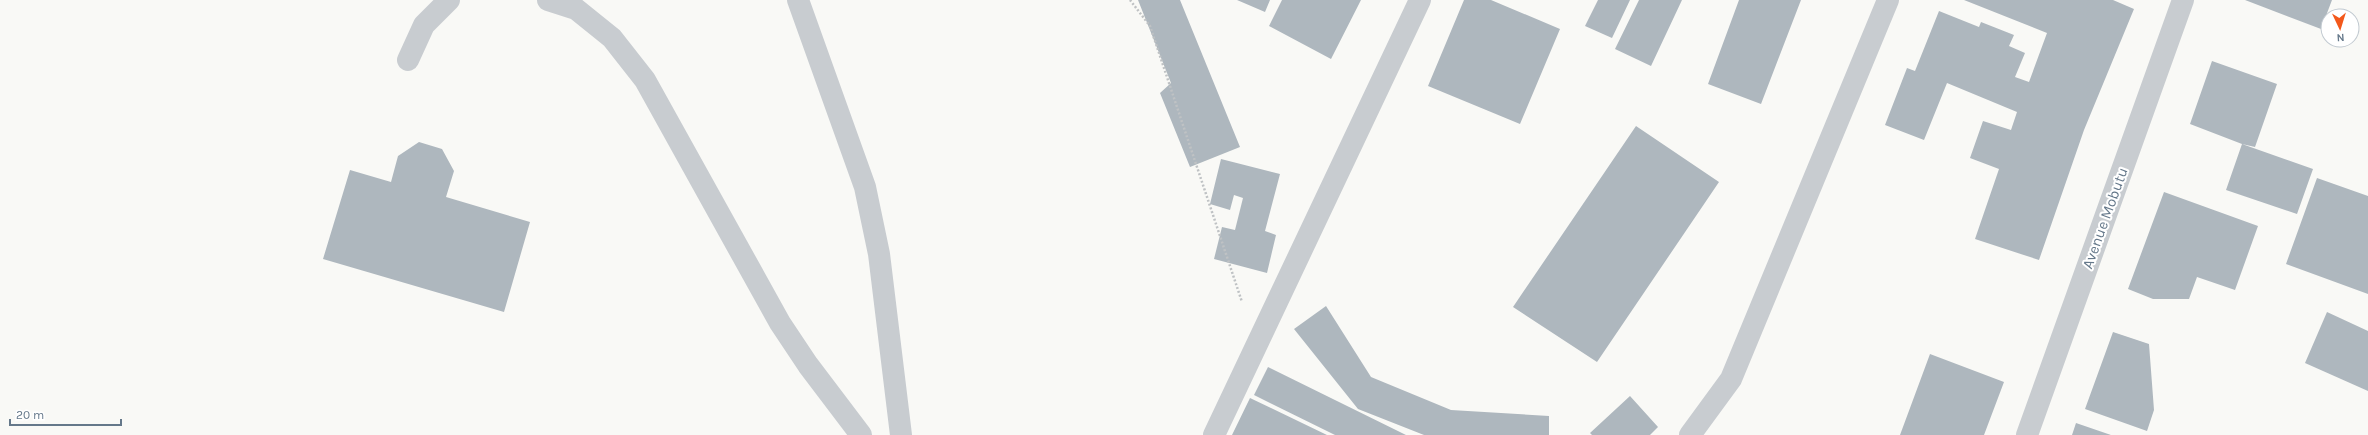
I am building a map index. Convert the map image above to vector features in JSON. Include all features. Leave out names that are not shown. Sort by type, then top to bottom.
[{"type":"street","points":[[408,60],[424,25],[449,0]]},
{"type":"street","points":[[548,0],[576,9],[612,38],[645,80],[780,323],[808,365],[861,435]]},
{"type":"street","points":[[798,0],[865,187],[879,254],[901,435]]},
{"type":"street","points":[[1214,435],[1420,0]]},
{"type":"street","points":[[1690,435],[1731,379],[1888,0]]},
{"type":"street","name":"Avenue Mobutu","points":[[2027,435],[2183,0]]},
{"type":"path","points":[[1130,0],[1150,26],[1257,346]]},
{"type":"building","points":[[1138,0],[1180,0],[1240,147],[1190,167],[1160,93],[1171,83]]},
{"type":"building","points":[[1237,0],[1270,0],[1265,12]]},
{"type":"building","points":[[1282,0],[1361,0],[1331,59],[1269,26]]},
{"type":"building","points":[[1464,0],[1491,0],[1560,29],[1520,124],[1428,86]]},
{"type":"building","points":[[1598,0],[1630,0],[1612,38],[1585,26]]},
{"type":"building","points":[[1639,0],[1682,0],[1651,66],[1615,49]]},
{"type":"building","points":[[1739,0],[1801,0],[1761,104],[1708,84]]},
{"type":"building","points":[[1964,0],[2113,0],[2134,9],[2084,130],[2039,260],[1975,239],[1999,169],[1970,158],[1983,121],[2011,130],[2017,112],[1947,83],[1924,140],[1885,125],[1907,68],[1915,71],[1939,11],[1979,27],[1981,22],[2014,35],[2009,46],[2025,53],[2015,77],[2029,82],[2047,33]]},
{"type":"building","points":[[2245,0],[2332,0],[2329,8],[2320,8],[2320,29]]},
{"type":"building","points":[[2212,61],[2277,84],[2255,147],[2242,144],[2190,124]]},
{"type":"building","points":[[1636,126],[1719,182],[1597,362],[1513,307]]},
{"type":"building","points":[[419,142],[442,149],[454,171],[446,197],[530,222],[504,312],[323,259],[350,170],[391,182],[398,156]]},
{"type":"building","points":[[2242,144],[2313,169],[2297,214],[2226,190]]},
{"type":"building","points":[[1221,159],[1280,174],[1265,231],[1276,235],[1267,273],[1214,259],[1222,227],[1235,230],[1243,198],[1234,195],[1230,210],[1210,204]]},
{"type":"building","points":[[2317,178],[2368,196],[2368,294],[2286,264]]},
{"type":"building","points":[[2164,192],[2258,226],[2235,290],[2197,277],[2189,299],[2153,299],[2128,289]]},
{"type":"building","points":[[1326,306],[1371,377],[1451,410],[1549,416],[1549,435],[1424,435],[1358,409],[1294,329]]},
{"type":"building","points":[[2327,312],[2368,331],[2368,391],[2305,363]]},
{"type":"building","points":[[2113,332],[2149,344],[2154,410],[2147,431],[2085,409]]},
{"type":"building","points":[[1930,354],[2004,382],[1984,435],[1900,435]]},
{"type":"building","points":[[1268,367],[1406,435],[1335,435],[1254,395]]},
{"type":"building","points":[[1630,396],[1658,427],[1650,435],[1592,435],[1590,433]]},
{"type":"building","points":[[1250,398],[1327,435],[1232,435]]},
{"type":"building","points":[[2076,423],[2111,435],[2072,435]]}]
